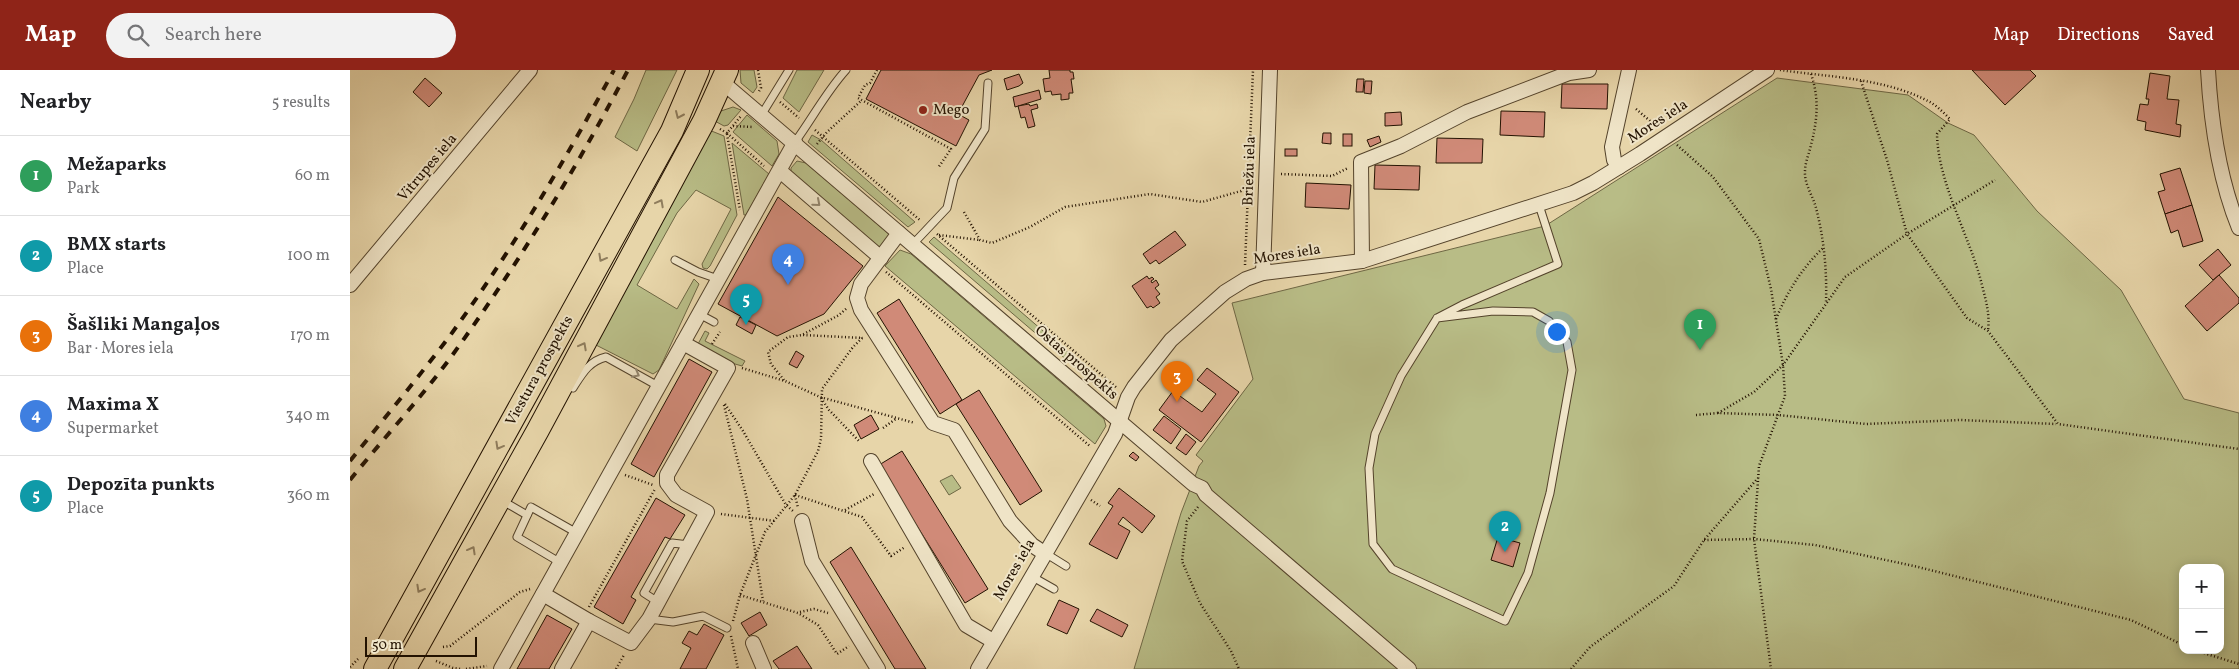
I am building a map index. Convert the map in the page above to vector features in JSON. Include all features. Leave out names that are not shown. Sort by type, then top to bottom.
[{"type":"main road","name":"Viestura prospekts","points":[[375,669],[672,131],[698,70]]},
{"type":"main road","name":"Viestura prospekts","points":[[405,669],[500,500],[700,129],[724,76]]},
{"type":"street","name":"Vitrupes iela","points":[[350,285],[530,70]]},
{"type":"street","name":"Briežu iela","points":[[1263,274],[1270,70]]},
{"type":"street","points":[[1362,261],[1361,162],[1401,146],[1467,112],[1569,74],[1589,70]]},
{"type":"street","points":[[1618,166],[1614,160],[1612,147],[1629,70]]},
{"type":"street","name":"Mores iela","points":[[978,669],[1115,434],[1128,397],[1171,340],[1225,292],[1246,279],[1263,274],[1362,261],[1539,205],[1593,184],[1767,70]]},
{"type":"street","points":[[2208,70],[2210,105],[2219,156],[2225,186],[2239,228]]},
{"type":"street","name":"Ostas prospekts","points":[[724,76],[762,114],[899,233],[1119,421],[1194,484],[1202,488],[1206,496],[1409,669]]},
{"type":"street","points":[[502,666],[795,142]]},
{"type":"street","points":[[778,174],[879,261]]},
{"type":"street","points":[[899,233],[861,284],[857,298],[869,335],[933,423],[954,430],[1010,521],[1032,545],[1044,553]]},
{"type":"street","points":[[543,594],[631,643],[658,602],[708,512],[676,495],[667,483],[667,475],[728,368],[683,343]]},
{"type":"street","points":[[871,461],[966,625],[993,641]]},
{"type":"street","points":[[802,521],[812,561],[878,669]]},
{"type":"street","points":[[562,669],[586,619]]},
{"type":"street","points":[[753,643],[764,669]]},
{"type":"lane","points":[[762,114],[789,70]]},
{"type":"lane","points":[[795,142],[827,97],[835,82],[846,70]]},
{"type":"lane","points":[[913,244],[947,208],[954,178],[985,129],[988,83]]},
{"type":"lane","points":[[1437,318],[1493,311],[1533,312],[1549,321],[1567,342],[1572,370],[1550,494],[1528,573],[1505,621],[1392,569],[1373,544],[1369,468],[1376,434],[1401,376],[1437,318],[1462,305],[1558,264],[1539,205]]},
{"type":"lane","points":[[675,260],[718,280]]},
{"type":"lane","points":[[699,314],[714,322]]},
{"type":"lane","points":[[568,395],[582,373],[595,360],[606,357],[658,386]]},
{"type":"lane","points":[[538,430],[559,410]]},
{"type":"lane","points":[[500,500],[527,515]]},
{"type":"lane","points":[[560,563],[517,537],[531,507],[577,533]]},
{"type":"lane","points":[[1044,553],[1066,566]]},
{"type":"lane","points":[[1031,576],[1054,589]]},
{"type":"lane","points":[[648,619],[673,622],[703,616],[730,626]]},
{"type":"path","points":[[756,97],[763,89],[758,70]]},
{"type":"path","points":[[877,70],[870,84],[865,85],[858,98],[951,149],[938,168]]},
{"type":"path","points":[[1246,279],[1253,70]]},
{"type":"path","points":[[1778,70],[1861,81],[1908,92],[1931,103],[1950,119],[1937,134],[1938,155],[1976,260],[1990,317],[1988,331]]},
{"type":"path","points":[[1811,74],[1816,88],[1818,106],[1816,124],[1805,172],[1816,207],[1823,248],[1826,272],[1826,304]]},
{"type":"path","points":[[1861,81],[1887,160],[1907,234],[1967,318],[1988,331],[2058,424]]},
{"type":"path","points":[[1624,98],[1712,178],[1759,239],[1776,320],[1783,365],[1785,396],[1759,466],[1754,539],[1772,669]]},
{"type":"path","points":[[823,137],[862,100]]},
{"type":"path","points":[[780,103],[797,116]]},
{"type":"path","points":[[816,131],[920,220]]},
{"type":"path","points":[[748,226],[741,217],[727,133],[778,174]]},
{"type":"path","points":[[1128,397],[938,235],[992,243],[1030,227],[1065,207],[1150,194],[1202,202],[1241,192],[1249,184],[1280,174],[1332,176],[1361,162]]},
{"type":"path","points":[[1718,413],[1754,392],[1783,365],[1845,277],[1954,203],[1996,180]]},
{"type":"path","points":[[964,212],[980,240]]},
{"type":"path","points":[[1776,320],[1792,285],[1808,263],[1823,248]]},
{"type":"path","points":[[879,261],[1102,456]]},
{"type":"path","points":[[802,335],[839,315],[857,298]]},
{"type":"path","points":[[785,382],[771,364],[768,352],[788,337],[802,335],[869,335]]},
{"type":"path","points":[[738,669],[731,643],[730,626],[756,552],[765,532],[794,496],[818,451],[821,439],[820,397],[822,389],[853,347],[869,335]]},
{"type":"path","points":[[728,368],[736,366],[785,382],[820,397],[926,426],[933,423]]},
{"type":"path","points":[[720,380],[751,517],[763,602]]},
{"type":"path","points":[[820,397],[829,410],[859,441]]},
{"type":"path","points":[[724,403],[743,431],[786,505],[802,521]]},
{"type":"path","points":[[1696,415],[1718,413],[1778,415],[1866,424],[1960,420],[2058,424],[2239,449]]},
{"type":"path","points":[[882,428],[897,418]]},
{"type":"path","points":[[586,619],[656,486],[622,474]]},
{"type":"path","points":[[1571,669],[1590,647],[1674,586],[1704,540],[1758,478]]},
{"type":"path","points":[[845,510],[887,487]]},
{"type":"path","points":[[653,494],[660,498]]},
{"type":"path","points":[[794,496],[845,510],[862,517],[891,556],[917,540]]},
{"type":"path","points":[[1206,496],[1187,521],[1182,561],[1200,603],[1231,651],[1239,669]]},
{"type":"path","points":[[1090,500],[1100,506]]},
{"type":"path","points":[[708,512],[774,521]]},
{"type":"path","points":[[1704,540],[1754,539],[1815,545],[1914,566],[2131,620],[2179,643]]},
{"type":"path","points":[[443,647],[450,646],[520,592],[530,589],[543,594]]},
{"type":"path","points":[[740,595],[798,613],[818,625],[837,654],[859,639]]},
{"type":"path","points":[[798,613],[814,609],[847,619]]},
{"type":"path","points":[[2207,654],[2239,664]]},
{"type":"path","points":[[436,661],[461,669]]},
{"type":"path","points":[[466,669],[502,666]]},
{"type":"green space","points":[[646,70],[677,70],[637,151],[615,137]]},
{"type":"green space","points":[[740,70],[754,70],[757,87],[753,93],[741,83]]},
{"type":"green space","points":[[797,70],[824,70],[799,112],[783,98]]},
{"type":"green space","points":[[1777,78],[1908,95],[1948,123],[1974,135],[2037,211],[2121,290],[2184,399],[2239,413],[2239,669],[1134,669],[1181,513],[1199,466],[1203,461],[1196,455],[1253,379],[1232,303],[1545,226]]},
{"type":"green space","points":[[733,107],[741,110],[728,125],[724,126],[713,120],[718,112]]},
{"type":"green space","points":[[747,115],[777,141],[779,154],[772,166],[733,132]]},
{"type":"green space","points":[[709,130],[724,136],[737,215],[710,266],[707,269],[703,268],[702,264],[731,209],[696,190],[677,213],[637,285],[677,309],[694,279],[699,284],[659,370],[653,374],[594,344]]},
{"type":"green space","points":[[812,135],[821,140],[915,222],[908,227],[808,142]]},
{"type":"green space","points":[[732,143],[769,174],[746,215],[744,215]]},
{"type":"green space","points":[[797,161],[806,163],[890,235],[885,246],[876,247],[791,173],[791,168]]},
{"type":"green space","points":[[934,237],[1114,392],[1110,397],[929,242]]},
{"type":"green space","points":[[900,250],[911,254],[1104,419],[1106,426],[1095,444],[885,266]]},
{"type":"green space","points":[[705,331],[709,333],[705,341],[745,361],[742,366],[698,344]]},
{"type":"green space","points":[[952,475],[961,488],[949,495],[940,481]]},
{"type":"building","name":"Mego","points":[[881,70],[992,70],[979,75],[958,114],[969,120],[956,146],[866,99]]},
{"type":"building","points":[[1049,70],[1070,70],[1070,72],[1073,72],[1074,79],[1071,79],[1073,93],[1069,93],[1069,99],[1061,100],[1061,94],[1052,95],[1051,91],[1045,92],[1043,79],[1050,78]]},
{"type":"building","points":[[1972,70],[2030,70],[2036,76],[2005,105]]},
{"type":"building","points":[[2150,73],[2170,76],[2167,99],[2179,100],[2176,124],[2181,125],[2180,137],[2145,130],[2146,122],[2137,120],[2140,104],[2148,105],[2149,99],[2146,99]]},
{"type":"building","points":[[1019,74],[1023,83],[1007,90],[1004,79]]},
{"type":"building","points":[[425,78],[442,93],[429,107],[413,92]]},
{"type":"building","points":[[1357,79],[1364,79],[1363,92],[1356,92]]},
{"type":"building","points":[[1365,81],[1372,81],[1371,94],[1364,93]]},
{"type":"building","points":[[1562,84],[1608,84],[1607,109],[1561,108]]},
{"type":"building","points":[[1039,90],[1041,99],[1015,107],[1013,97]]},
{"type":"building","points":[[1029,104],[1030,106],[1037,104],[1038,108],[1031,110],[1035,126],[1028,128],[1025,117],[1021,118],[1018,106]]},
{"type":"building","points":[[1501,111],[1545,112],[1544,137],[1500,135]]},
{"type":"building","points":[[1401,112],[1402,125],[1385,126],[1385,113]]},
{"type":"building","points":[[1323,133],[1331,133],[1331,144],[1322,143]]},
{"type":"building","points":[[1343,134],[1352,134],[1352,146],[1343,146]]},
{"type":"building","points":[[1379,136],[1381,142],[1370,147],[1367,140]]},
{"type":"building","points":[[1437,138],[1483,139],[1482,163],[1436,163]]},
{"type":"building","points":[[1285,149],[1297,149],[1297,156],[1285,156]]},
{"type":"building","points":[[1375,165],[1420,166],[1419,190],[1374,189]]},
{"type":"building","points":[[2180,168],[2192,205],[2165,214],[2158,192],[2165,190],[2160,174]]},
{"type":"building","points":[[1306,183],[1351,185],[1349,209],[1305,207]]},
{"type":"building","points":[[778,197],[863,266],[824,314],[777,336],[718,304]]},
{"type":"building","points":[[2192,205],[2203,241],[2183,247],[2178,230],[2171,233],[2165,214]]},
{"type":"building","points":[[1175,231],[1186,245],[1159,264],[1156,260],[1150,264],[1143,254]]},
{"type":"building","points":[[2218,249],[2231,265],[2213,280],[2199,265]]},
{"type":"building","points":[[2219,275],[2239,298],[2239,303],[2207,331],[2185,306]]},
{"type":"building","points":[[1147,276],[1149,279],[1152,277],[1154,279],[1151,281],[1152,283],[1156,280],[1159,285],[1155,288],[1160,294],[1156,297],[1160,303],[1153,308],[1151,306],[1147,308],[1132,286]]},
{"type":"building","points":[[899,299],[962,400],[940,414],[877,313]]},
{"type":"building","points":[[740,317],[756,325],[752,334],[736,325]]},
{"type":"building","points":[[796,351],[804,356],[797,368],[789,364]]},
{"type":"building","points":[[689,359],[712,372],[654,477],[631,464]]},
{"type":"building","points":[[1207,368],[1239,392],[1201,442],[1159,410],[1173,391],[1202,412],[1216,394],[1197,380]]},
{"type":"building","points":[[979,390],[1042,491],[1020,505],[956,404]]},
{"type":"building","points":[[871,415],[879,429],[861,439],[854,425]]},
{"type":"building","points":[[1164,416],[1181,429],[1171,444],[1153,430]]},
{"type":"building","points":[[1186,434],[1196,442],[1186,455],[1176,448]]},
{"type":"building","points":[[902,451],[988,589],[965,603],[879,465]]},
{"type":"building","points":[[1133,452],[1139,457],[1136,461],[1129,456]]},
{"type":"building","points":[[1119,488],[1155,516],[1142,533],[1123,517],[1118,524],[1130,531],[1117,559],[1089,544],[1113,506],[1108,503]]},
{"type":"building","points":[[656,498],[685,515],[670,539],[665,537],[631,597],[636,600],[623,624],[594,607]]},
{"type":"building","points":[[1498,537],[1520,543],[1513,567],[1491,560]]},
{"type":"building","points":[[851,547],[926,669],[895,669],[830,562]]},
{"type":"building","points":[[1059,600],[1079,609],[1067,634],[1047,625]]},
{"type":"building","points":[[1097,609],[1128,625],[1122,637],[1090,621]]},
{"type":"building","points":[[760,612],[767,625],[749,636],[741,623]]},
{"type":"building","points":[[547,615],[572,629],[549,669],[517,669]]},
{"type":"building","points":[[704,624],[724,635],[706,669],[680,669],[691,648],[682,643],[689,631],[697,635]]},
{"type":"building","points":[[797,646],[812,669],[779,669],[773,661]]},
{"type":"railway","points":[[350,461],[449,337],[472,305],[576,139],[614,70]]},
{"type":"railway","points":[[350,480],[439,373],[499,288],[567,180],[628,70]]},
{"type":"place","name":"Mego","points":[[923,110]]},
{"type":"place","name":"Maxima X","points":[[788,285]]},
{"type":"place","name":"Depozīta punkts","points":[[746,325]]},
{"type":"place","name":"Mežaparks","points":[[1700,350]]},
{"type":"place","name":"Šašliki Mangaļos","points":[[1177,402]]},
{"type":"place","name":"BMX starts","points":[[1505,552]]}]
